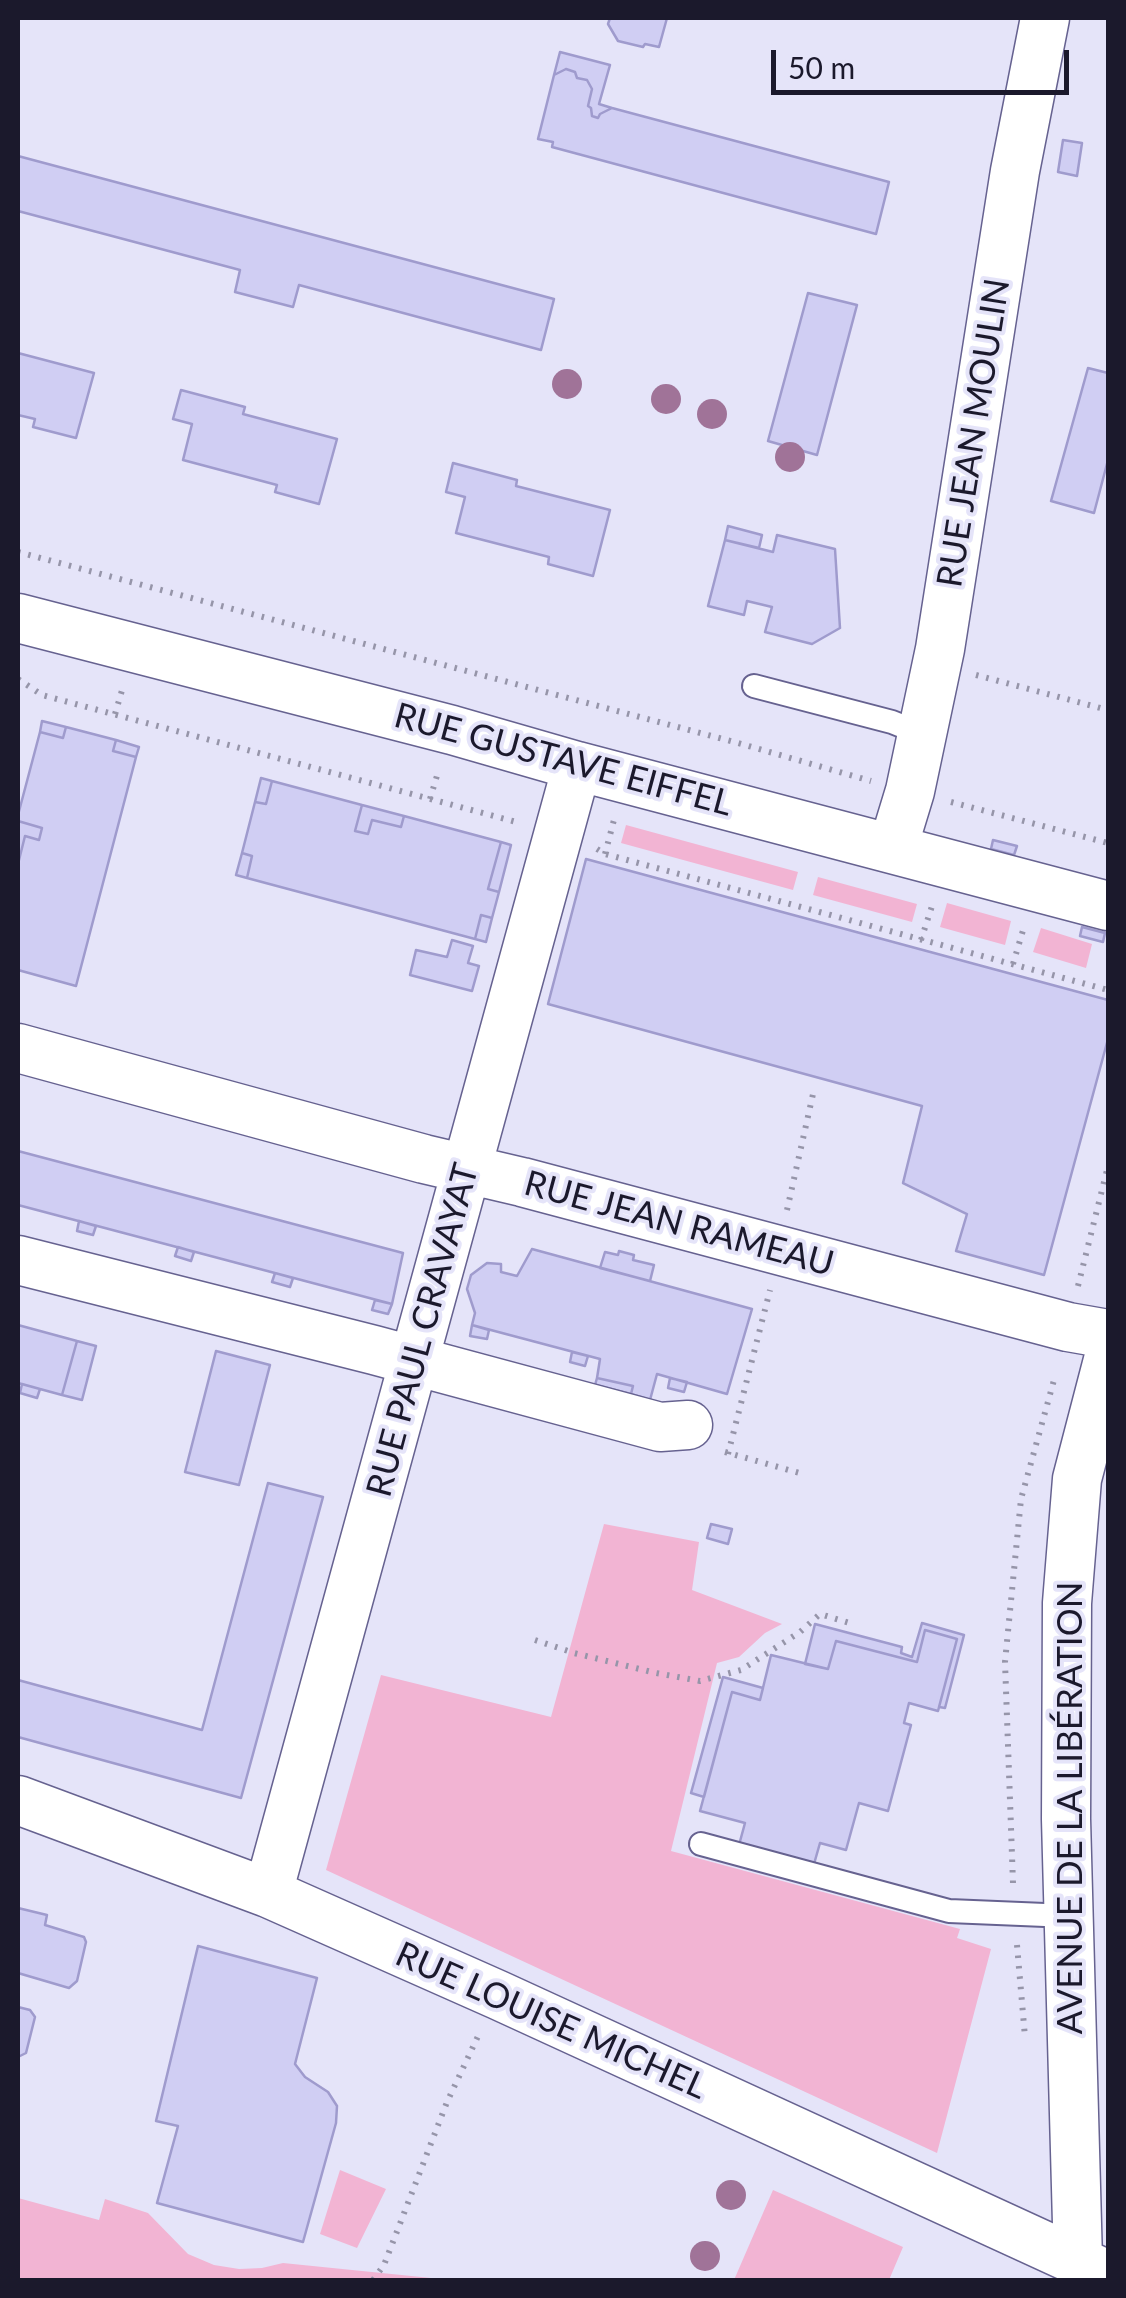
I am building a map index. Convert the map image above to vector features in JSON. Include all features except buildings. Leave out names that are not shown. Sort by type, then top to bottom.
[{"type":"street","name":"RUE JEAN MOULIN","points":[[893,848],[910,791],[936,664],[1015,172],[1045,18]]},
{"type":"street","name":"RUE GUSTAVE EIFFEL","points":[[20,628],[452,730],[1108,906]]},
{"type":"street","name":"RUE PAUL CRAVAYAT","points":[[268,1893],[578,766]]},
{"type":"street","name":"RUE JEAN RAMEAU","points":[[18,1048],[424,1159],[1068,1327],[1108,1334]]},
{"type":"street","points":[[18,1260],[660,1426],[688,1425]]},
{"type":"street","name":"AVENUE DE LA LIBÉRATION","points":[[1093,2268],[1069,1916],[1087,1823],[1067,1603],[1090,1531],[1077,1479],[1108,1360]]},
{"type":"street","name":"RUE LOUISE MICHEL","points":[[18,1800],[268,1893],[1093,2268]]},
{"type":"lane","points":[[754,686],[892,722],[922,734]]},
{"type":"lane","points":[[701,1844],[949,1911],[1069,1916]]},
{"type":"path","points":[[18,552],[1108,843]]},
{"type":"path","points":[[936,664],[1108,710]]},
{"type":"path","points":[[688,1425],[728,1454],[803,1474]]},
{"type":"path","points":[[536,1640],[700,1682],[741,1670],[800,1632],[820,1614],[854,1624]]},
{"type":"path","points":[[373,2280],[384,2265],[447,2102],[498,1995]]},
{"type":"shaded area","points":[[626,825],[798,872],[793,890],[621,843]]},
{"type":"shaded area","points":[[818,877],[917,904],[912,922],[813,895]]},
{"type":"shaded area","points":[[947,903],[1011,921],[1005,945],[940,927]]},
{"type":"shaded area","points":[[1041,928],[1092,944],[1086,968],[1033,952]]},
{"type":"shaded area","points":[[604,1524],[699,1542],[692,1590],[782,1624],[765,1633],[739,1657],[717,1663],[671,1851],[960,1929],[957,1938],[991,1949],[937,2153],[326,1870],[381,1675],[551,1717]]},
{"type":"shaded area","points":[[340,2170],[386,2189],[357,2248],[320,2234]]},
{"type":"shaded area","points":[[773,2190],[903,2247],[889,2280],[734,2280]]},
{"type":"shaded area","points":[[18,2198],[99,2220],[105,2199],[148,2213],[188,2254],[214,2265],[239,2269],[283,2263],[436,2280],[18,2280]]}]
